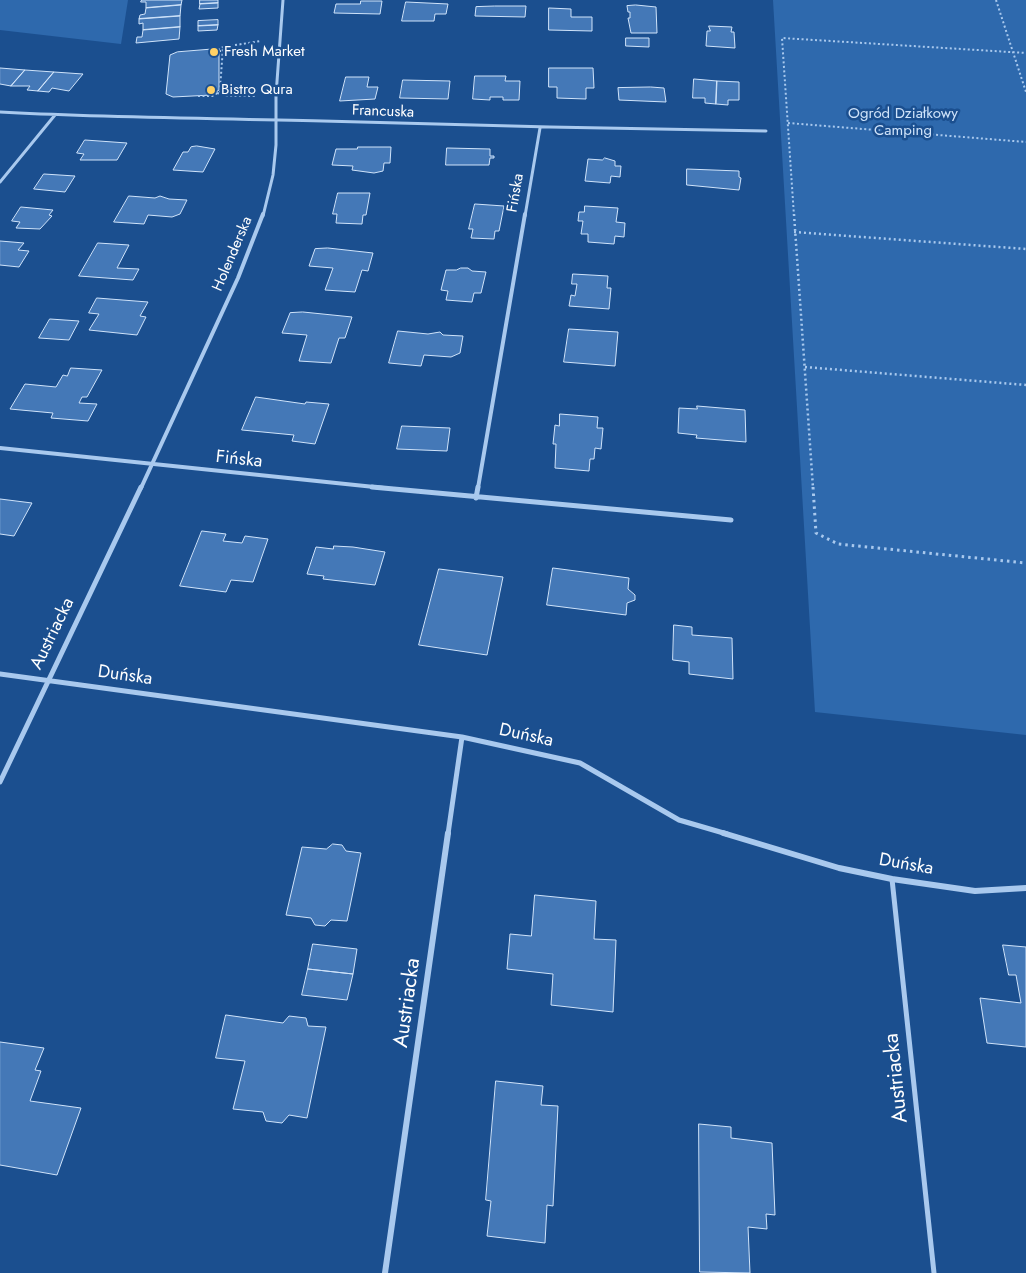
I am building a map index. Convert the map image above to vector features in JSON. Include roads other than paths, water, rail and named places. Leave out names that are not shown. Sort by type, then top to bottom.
[{"type":"street","name":"Holenderska","points":[[135,500],[238,278],[260,224],[272,175],[277,121],[276,95],[283,0]]},
{"type":"street","name":"Francuska","points":[[0,112],[540,128],[766,130]]},
{"type":"street","points":[[0,182],[56,115]]},
{"type":"street","name":"Fińska","points":[[476,498],[540,128]]},
{"type":"street","name":"Fińska","points":[[0,448],[476,498],[731,520]]},
{"type":"street","name":"Austriacka","points":[[0,782],[135,500]]},
{"type":"street","name":"Duńska","points":[[0,674],[462,737],[580,763],[679,820],[839,868],[892,879],[976,891],[1026,888]]},
{"type":"street","name":"Austriacka","points":[[385,1273],[462,737]]},
{"type":"lane","name":"Austriacka","points":[[892,879],[934,1273]]},
{"type":"place","name":"Fresh Market","points":[[214,52]]},
{"type":"place","name":"Bistro Qura","points":[[211,90]]},
{"type":"park label","name":"Ogród Działkowy Camping","points":[[903,122]]}]
